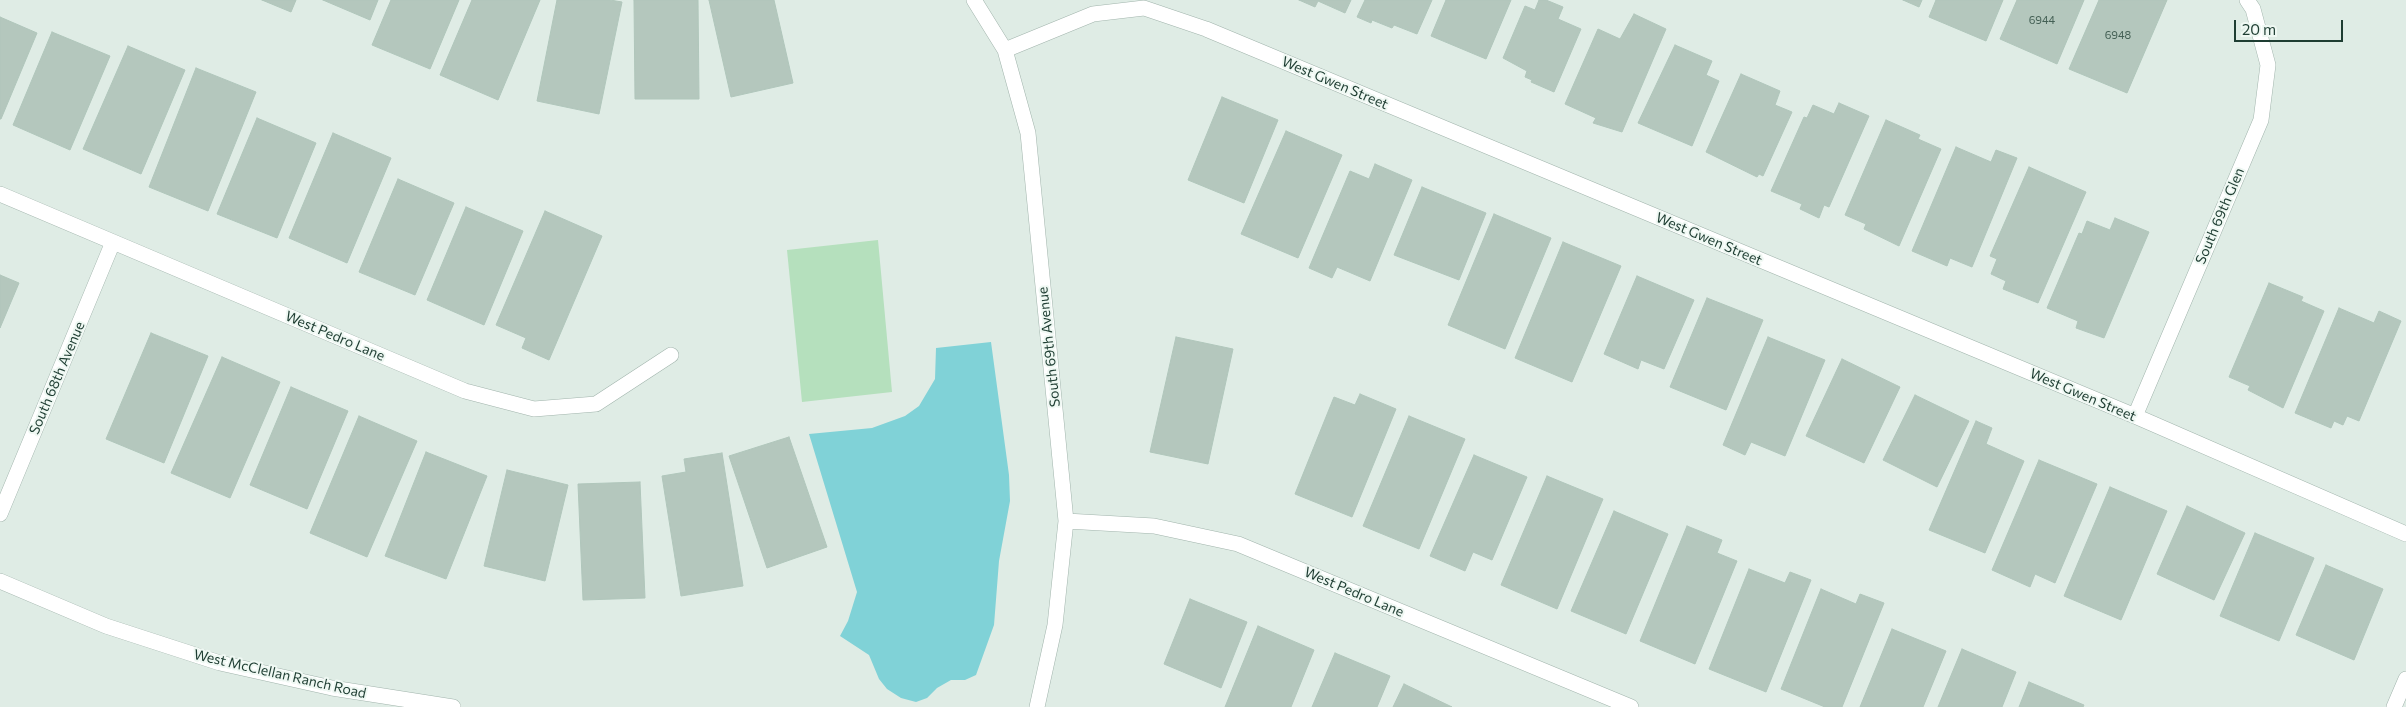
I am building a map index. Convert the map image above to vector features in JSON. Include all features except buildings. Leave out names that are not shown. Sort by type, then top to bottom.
[{"type":"street","name":"South 69th Avenue","points":[[974,0],[1005,50],[1028,132],[1066,521],[1055,625],[1035,706]]},
{"type":"street","name":"South 69th Glen","points":[[2135,416],[2261,120],[2268,65],[2250,4]]},
{"type":"street","name":"West Gwen Street","points":[[1005,50],[1093,14],[1144,8],[1206,29],[2135,416],[2406,534]]},
{"type":"street","name":"West Pedro Lane","points":[[0,194],[465,390],[534,409],[596,404],[671,355]]},
{"type":"street","name":"South 68th Avenue","points":[[0,514],[114,242]]},
{"type":"street","name":"West Pedro Lane","points":[[1066,521],[1154,526],[1238,544],[1631,707]]},
{"type":"street","name":"West McClellan Ranch Road","points":[[0,582],[106,626],[220,663],[332,688],[453,707]]},
{"type":"street","points":[[2394,707],[2406,679]]},
{"type":"green space","points":[[878,240],[892,392],[802,402],[787,250]]},
{"type":"water","points":[[991,342],[1009,475],[1010,501],[999,561],[994,625],[976,675],[965,680],[951,680],[937,688],[927,698],[916,702],[901,698],[887,689],[879,679],[869,655],[840,636],[848,621],[857,592],[809,434],[872,428],[905,416],[919,406],[935,379],[936,348]]}]
